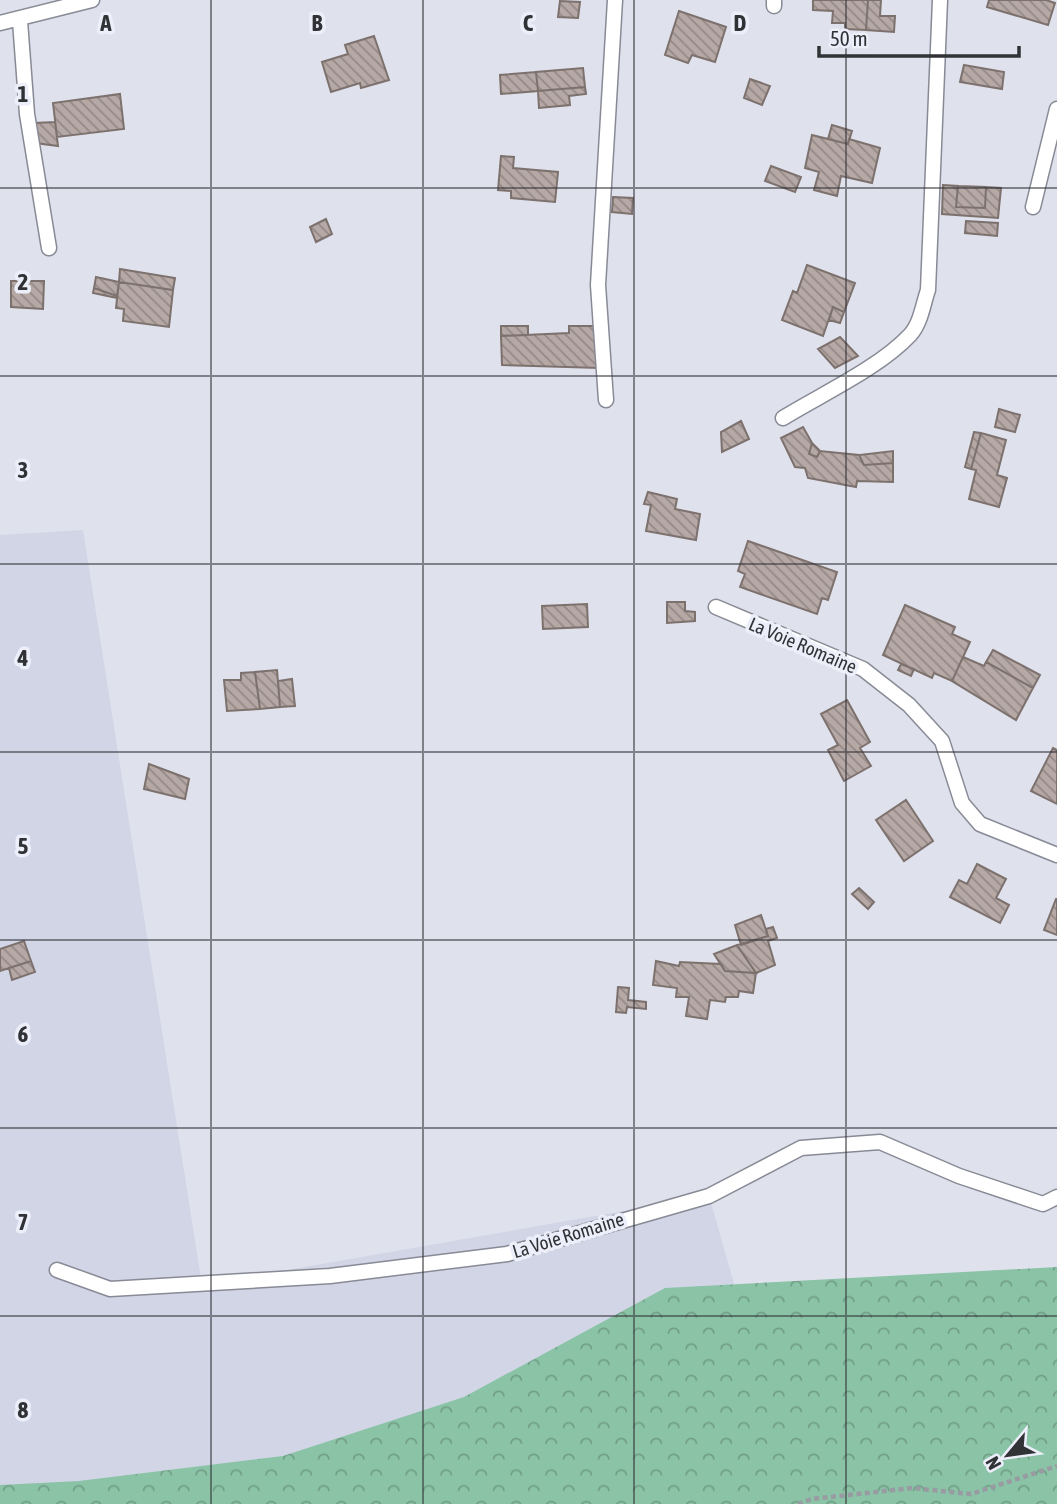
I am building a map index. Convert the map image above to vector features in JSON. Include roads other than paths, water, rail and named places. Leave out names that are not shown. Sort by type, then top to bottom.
[{"type":"lane","points":[[0,23],[20,21],[92,0]]},
{"type":"lane","points":[[606,400],[598,285],[615,0]]},
{"type":"lane","points":[[783,418],[883,357],[911,334],[918,321],[928,290],[940,0]]},
{"type":"lane","points":[[20,21],[27,114],[49,248]]},
{"type":"lane","points":[[1033,208],[1057,110]]},
{"type":"lane","name":"La Voie Romaine","points":[[716,607],[863,669],[909,705],[942,741],[962,803],[980,824],[1057,855]]},
{"type":"lane","name":"La Voie Romaine","points":[[57,1270],[110,1289],[330,1276],[507,1254],[709,1196],[801,1148],[880,1142],[959,1176],[1044,1204],[1057,1197]]}]
